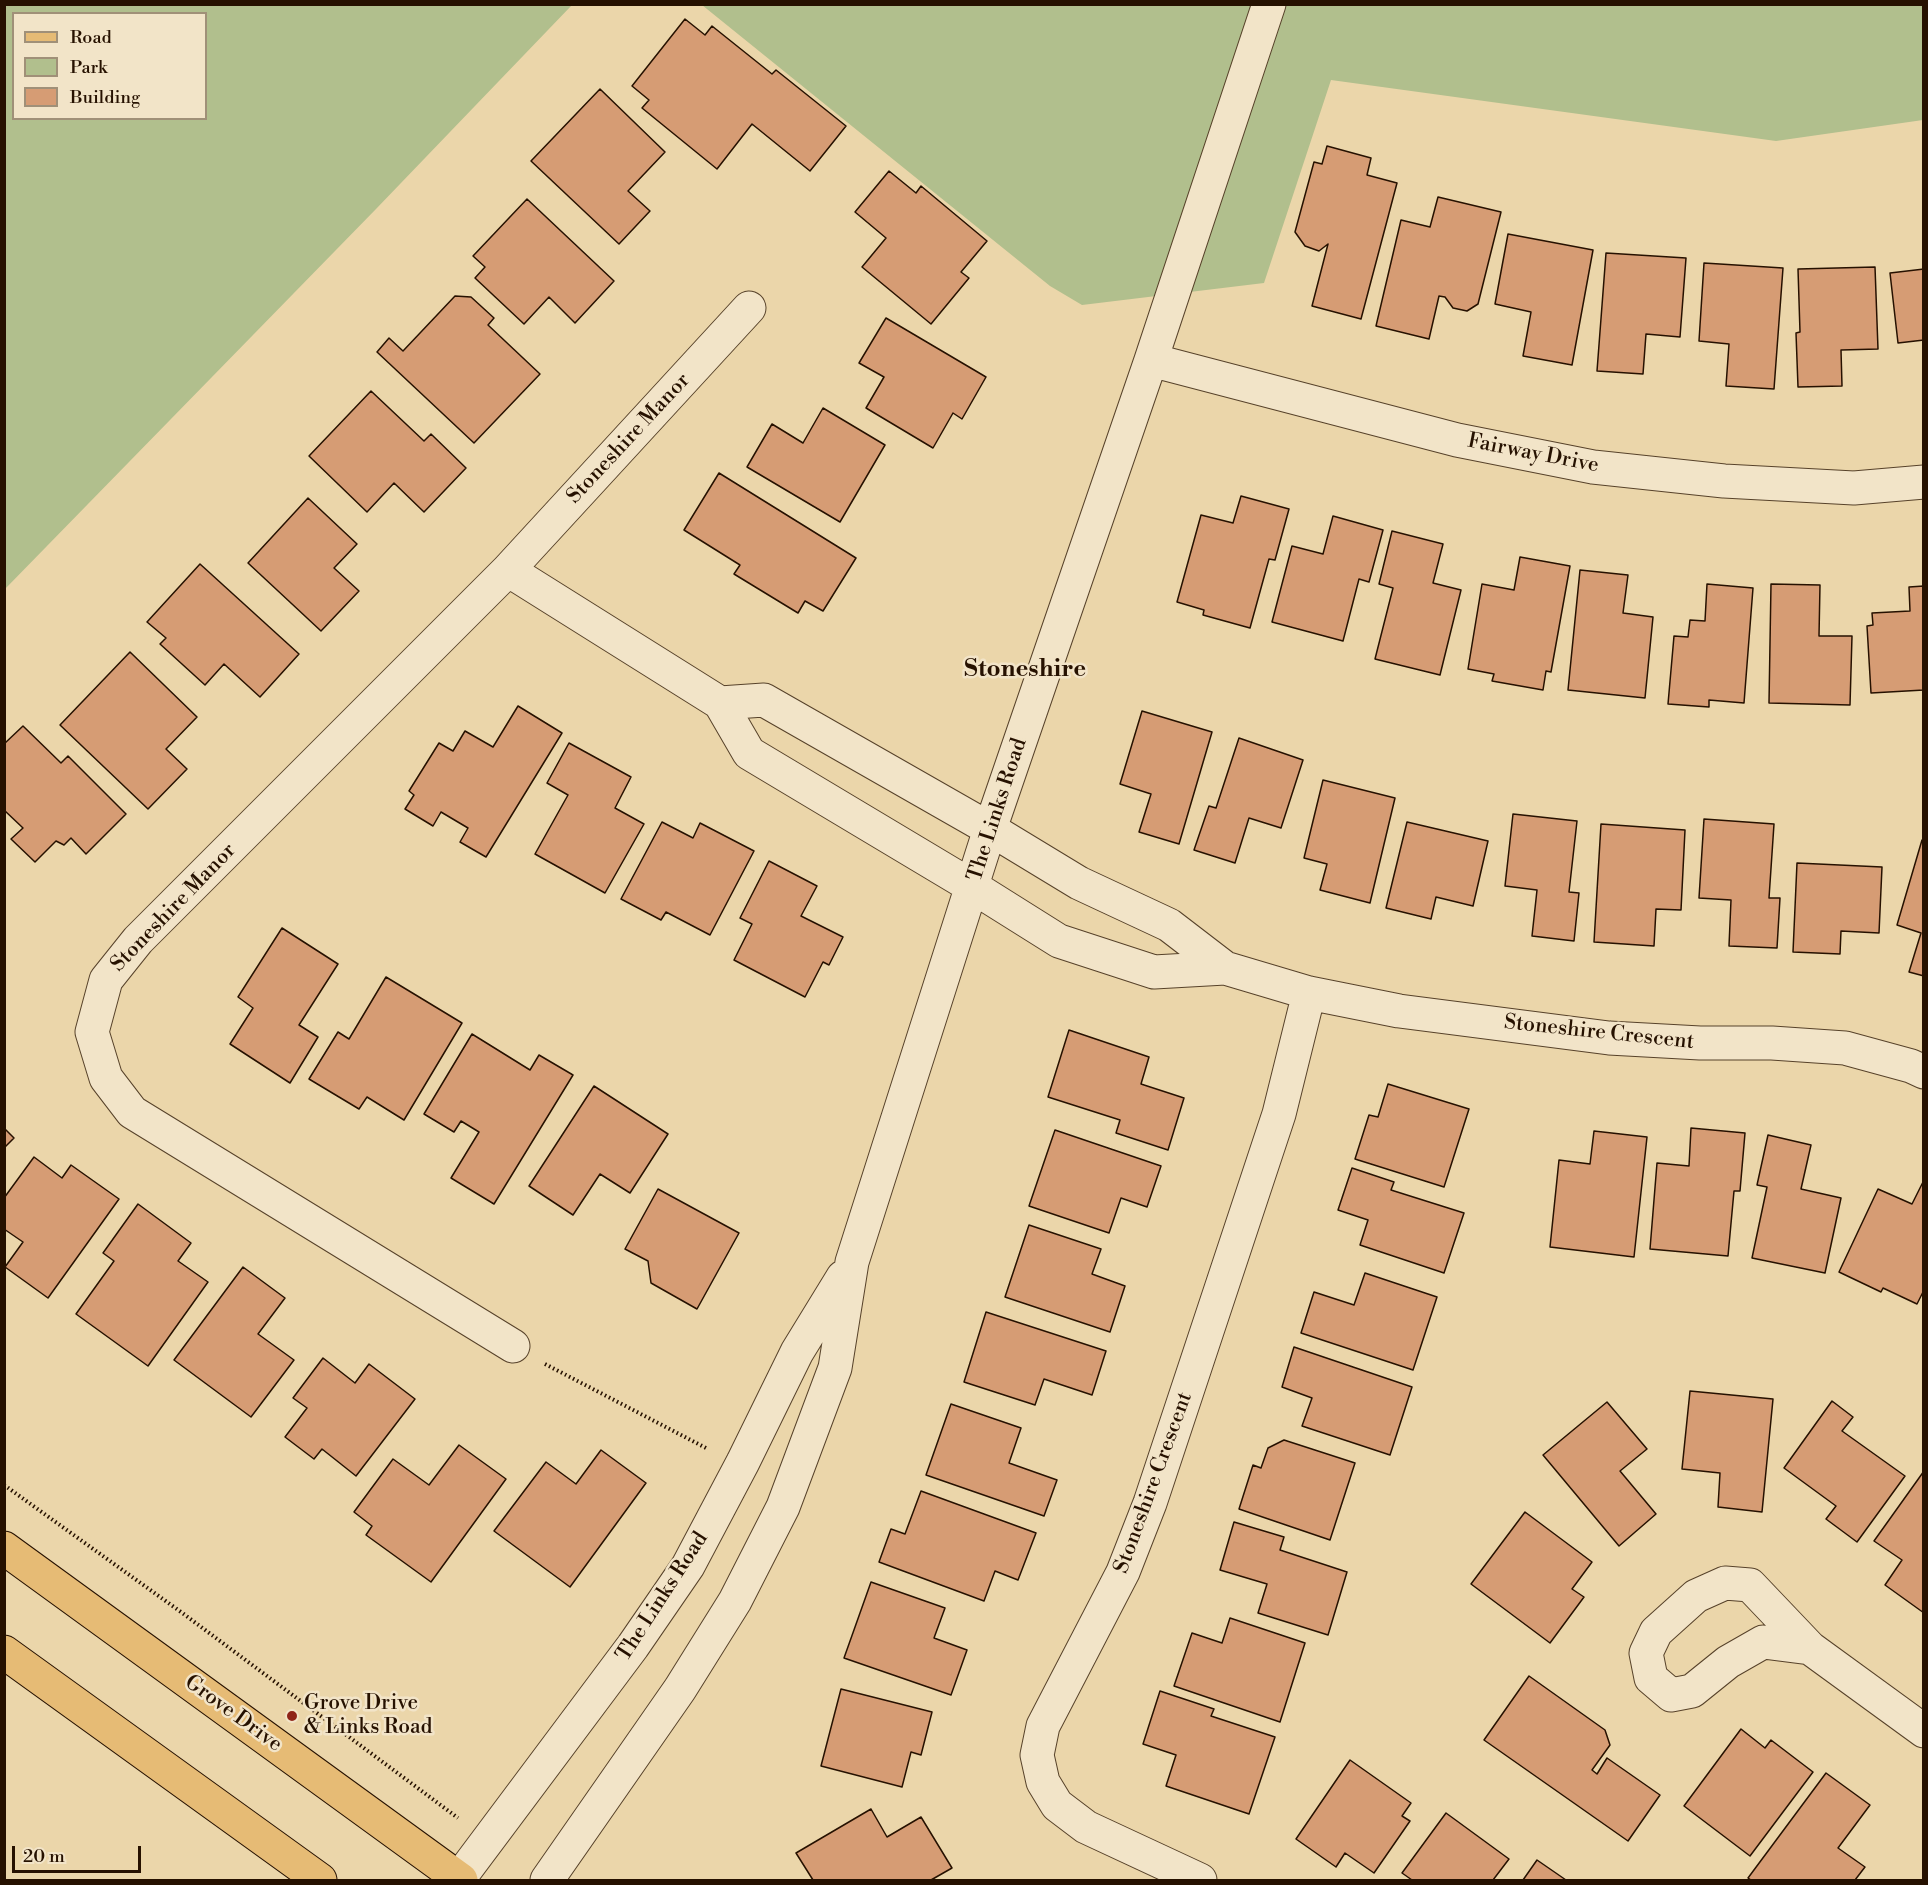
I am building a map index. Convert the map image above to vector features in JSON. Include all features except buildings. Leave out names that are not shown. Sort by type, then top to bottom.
[{"type":"main road","name":"Grove Drive","points":[[4,1548],[459,1880]]},
{"type":"main road","points":[[4,1652],[320,1881]]},
{"type":"street","points":[[1246,4],[1255,47]]},
{"type":"street","name":"The Links Road","points":[[547,1881],[692,1669],[735,1600],[783,1507],[835,1368],[852,1262],[990,829],[1151,360],[1269,4]]},
{"type":"street","name":"Stoneshire Manor","points":[[513,1346],[132,1112],[106,1078],[92,1032],[106,980],[138,940],[508,570],[749,308]]},
{"type":"street","name":"Fairway Drive","points":[[1151,360],[1457,440],[1593,467],[1724,481],[1854,488],[1923,482]]},
{"type":"street","points":[[508,570],[720,703],[748,753],[973,887]]},
{"type":"street","points":[[720,703],[764,700],[990,829]]},
{"type":"street","name":"Stoneshire Crescent","points":[[990,829],[1079,883],[1169,925],[1225,968]]},
{"type":"street","name":"Stoneshire Crescent","points":[[973,887],[1059,941],[1154,972],[1225,968],[1309,993],[1399,1011],[1609,1038],[1700,1043],[1772,1043],[1845,1048],[1911,1066],[1923,1072]]},
{"type":"street","name":"Stoneshire Crescent","points":[[1200,1881],[1086,1827],[1057,1806],[1043,1782],[1037,1755],[1043,1726],[1123,1572],[1150,1503],[1280,1114],[1309,993]]},
{"type":"street","name":"The Links Road","points":[[459,1880],[633,1646],[688,1566],[743,1462],[797,1352],[852,1262]]},
{"type":"street","points":[[1810,1648],[1762,1642],[1728,1662],[1692,1691],[1671,1695],[1651,1678],[1646,1653],[1656,1632],[1696,1596],[1725,1582],[1750,1586],[1810,1648],[1923,1731]]},
{"type":"path","points":[[513,1346],[705,1448],[743,1462]]},
{"type":"path","points":[[4,1485],[181,1612],[440,1805]]},
{"type":"green space","points":[[5,4],[572,5],[5,589]]},
{"type":"green space","points":[[702,5],[1923,5],[1923,120],[1776,141],[1331,80],[1264,283],[1082,305],[1050,286]]},
{"type":"place","name":"Grove Drive & Links Road","points":[[292,1716]]},
{"type":"district","name":"Stoneshire","points":[[1025,670]]}]
